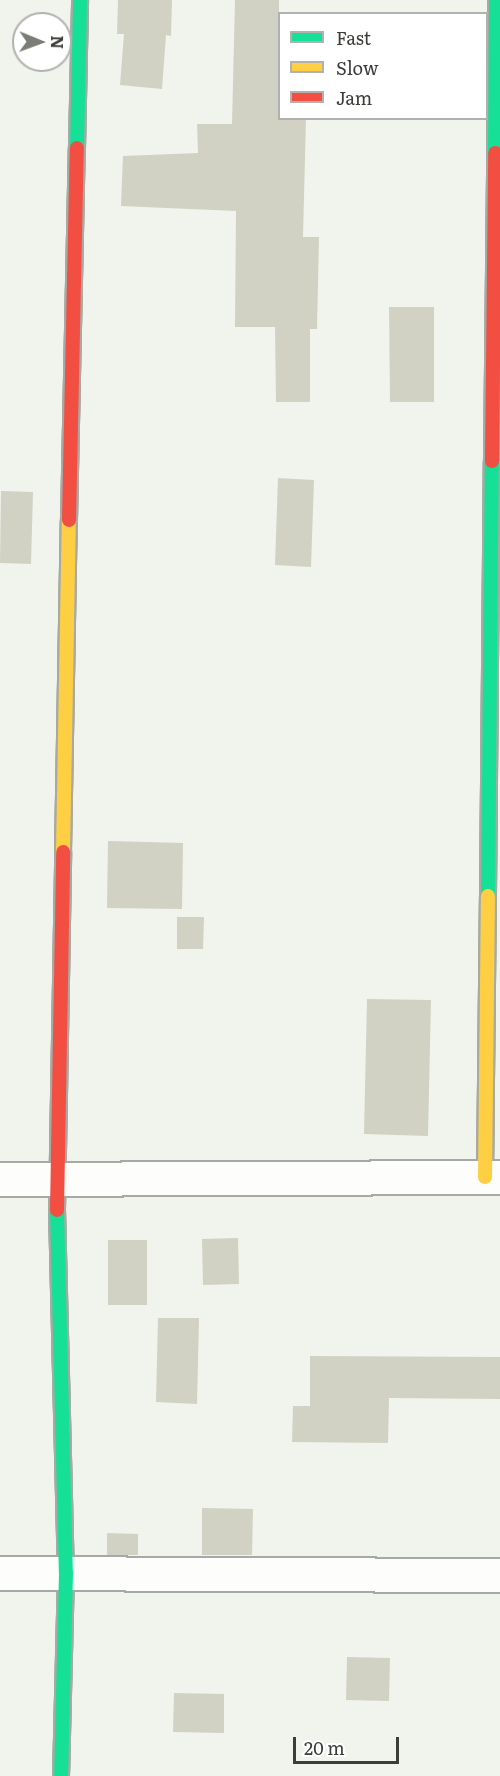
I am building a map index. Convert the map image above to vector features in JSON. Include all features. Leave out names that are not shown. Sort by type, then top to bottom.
[{"type":"street","points":[[61,1776],[66,1573],[56,1179],[80,0]]},
{"type":"street","points":[[0,1179],[492,1177],[496,0]]},
{"type":"street","points":[[0,1572],[500,1575]]},
{"type":"building","points":[[118,0],[172,0],[171,36],[166,35],[162,89],[120,85],[124,34],[117,34]]},
{"type":"building","points":[[235,0],[279,0],[278,120],[306,120],[303,237],[319,237],[317,329],[310,329],[310,402],[276,402],[275,327],[235,327],[236,211],[121,206],[123,156],[198,153],[197,124],[232,124]]},
{"type":"building","points":[[389,307],[434,307],[434,402],[390,402]]},
{"type":"building","points":[[278,478],[314,480],[311,567],[275,565]]},
{"type":"building","points":[[1,491],[33,492],[31,564],[0,563]]},
{"type":"building","points":[[108,841],[183,843],[182,909],[107,908]]},
{"type":"building","points":[[177,917],[204,917],[203,949],[177,949]]},
{"type":"building","points":[[367,999],[431,1000],[428,1136],[364,1134]]},
{"type":"building","points":[[238,1238],[239,1284],[203,1285],[202,1239]]},
{"type":"building","points":[[108,1240],[147,1240],[147,1305],[108,1305]]},
{"type":"building","points":[[158,1318],[199,1318],[197,1404],[156,1402]]},
{"type":"building","points":[[310,1356],[500,1357],[500,1399],[389,1398],[388,1443],[292,1442],[293,1406],[310,1406]]},
{"type":"building","points":[[202,1508],[253,1509],[252,1555],[202,1555]]},
{"type":"building","points":[[107,1533],[138,1534],[138,1555],[107,1555]]},
{"type":"building","points":[[347,1657],[390,1658],[389,1701],[346,1700]]},
{"type":"building","points":[[174,1693],[224,1694],[224,1733],[173,1732]]},
{"type":"traffic: fast","points":[[77,148],[80,0]]},
{"type":"traffic: fast","points":[[495,153],[496,0]]},
{"type":"traffic: fast","points":[[488,896],[492,461]]},
{"type":"traffic: fast","points":[[57,1210],[66,1573],[61,1776]]},
{"type":"traffic: slow","points":[[63,852],[69,520]]},
{"type":"traffic: slow","points":[[485,1177],[488,896]]},
{"type":"traffic: jam","points":[[69,520],[77,148]]},
{"type":"traffic: jam","points":[[492,461],[495,153]]},
{"type":"traffic: jam","points":[[57,1210],[63,852]]}]
